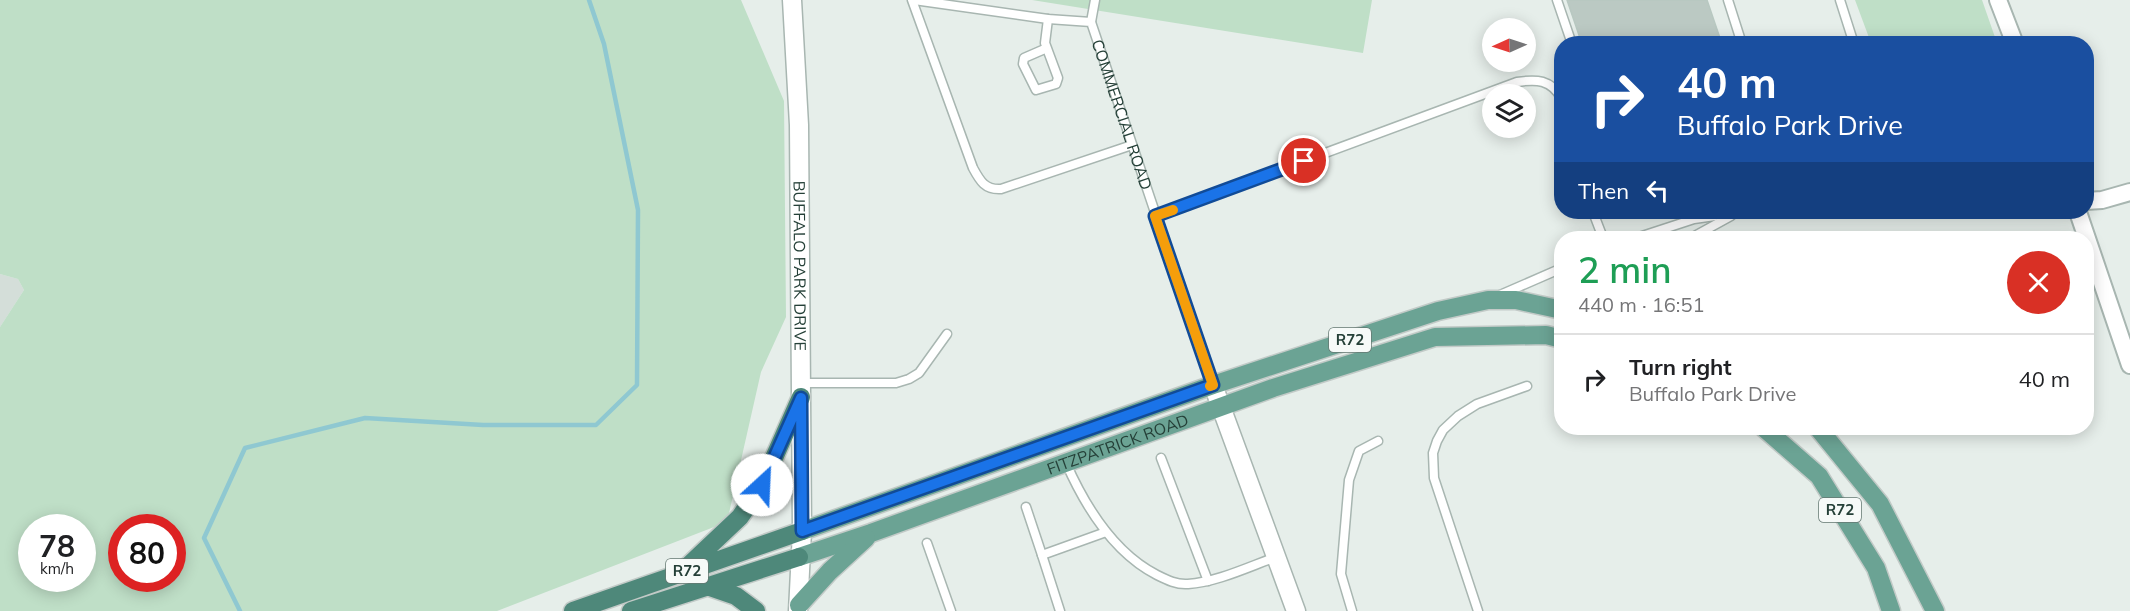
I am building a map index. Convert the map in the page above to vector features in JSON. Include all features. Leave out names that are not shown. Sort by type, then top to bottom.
[{"type":"highway","points":[[680,574],[740,517],[762,485],[801,390]]},
{"type":"highway","name":"R72","points":[[573,611],[802,531]]},
{"type":"highway","name":"R72","points":[[631,611],[799,557]]},
{"type":"highway","points":[[707,586],[736,596],[756,611]]},
{"type":"main road","name":"FITZPATRICK ROAD","points":[[802,531],[1213,385],[1438,311],[1488,300]]},
{"type":"main road","name":"R72","points":[[1488,300],[1516,300],[1554,308]]},
{"type":"main road","name":"FITZPATRICK ROAD","points":[[799,557],[872,533],[1273,388],[1435,337],[1546,335],[1554,337]]},
{"type":"main road","name":"R72","points":[[1772,435],[1819,476],[1876,568],[1891,611]]},
{"type":"main road","name":"R72","points":[[1824,435],[1880,504],[1935,611]]},
{"type":"main road","points":[[798,608],[830,571],[872,533]]},
{"type":"street","name":"BUFFALO PARK DRIVE","points":[[792,0],[799,125],[802,531],[798,608]]},
{"type":"street","points":[[1998,0],[2012,36]]},
{"type":"street","points":[[2094,200],[2130,192]]},
{"type":"street","points":[[2094,259],[2130,365]]},
{"type":"street","name":"COMMERCIAL ROAD","points":[[1213,385],[1296,611]]},
{"type":"lane","points":[[913,0],[973,168],[980,182],[987,187],[1001,189],[1132,145]]},
{"type":"lane","name":"COMMERCIAL ROAD","points":[[913,0],[1048,19],[1091,22],[1213,385]]},
{"type":"lane","points":[[1091,22],[1095,0]]},
{"type":"lane","points":[[1557,0],[1569,36]]},
{"type":"lane","points":[[1728,0],[1739,36]]},
{"type":"lane","points":[[1840,0],[1851,36]]},
{"type":"lane","points":[[1047,48],[1027,55],[1023,61],[1036,90],[1056,84],[1058,81],[1045,39],[1048,19]]},
{"type":"lane","points":[[1155,216],[1516,82],[1535,79],[1554,88]]},
{"type":"lane","points":[[1657,231],[1694,219]]},
{"type":"lane","points":[[1704,231],[1725,219]]},
{"type":"lane","name":"FITZPATRICK ROAD","points":[[1488,300],[1554,271]]},
{"type":"lane","points":[[801,390],[896,383],[909,379],[919,373],[947,334]]},
{"type":"lane","points":[[1478,611],[1434,478],[1433,453],[1443,430],[1458,416],[1477,404],[1527,386]]},
{"type":"lane","points":[[1352,611],[1341,574],[1349,480],[1359,451],[1378,441]]},
{"type":"lane","points":[[1161,458],[1208,581]]},
{"type":"lane","points":[[1066,463],[1077,488],[1106,532],[1147,570],[1170,582],[1186,585],[1208,581],[1276,557]]},
{"type":"lane","points":[[1026,507],[1060,611]]},
{"type":"lane","points":[[1042,555],[1106,532]]},
{"type":"lane","points":[[927,543],[951,611]]},
{"type":"shaded area","points":[[0,274],[18,279],[24,290],[0,327]]},
{"type":"green space","points":[[0,0],[741,0],[784,101],[786,317],[761,372],[727,522],[497,611],[0,611],[0,327],[24,290],[18,279],[0,274]]},
{"type":"green space","points":[[1032,0],[1372,0],[1363,53]]},
{"type":"green space","points":[[1855,0],[1982,0],[1995,36],[1868,36]]},
{"type":"building","points":[[1567,0],[1707,0],[1719,36],[1579,36]]},
{"type":"waterway","points":[[240,611],[204,538],[245,448],[365,418],[483,425],[596,425],[637,385],[638,210],[604,44],[589,0]]},
{"type":"slow traffic","points":[[1173,210],[1155,216],[1213,385],[1210,386]]},
{"type":"route","points":[[762,485],[801,398],[802,531],[1213,385],[1155,216],[1304,161]]}]
